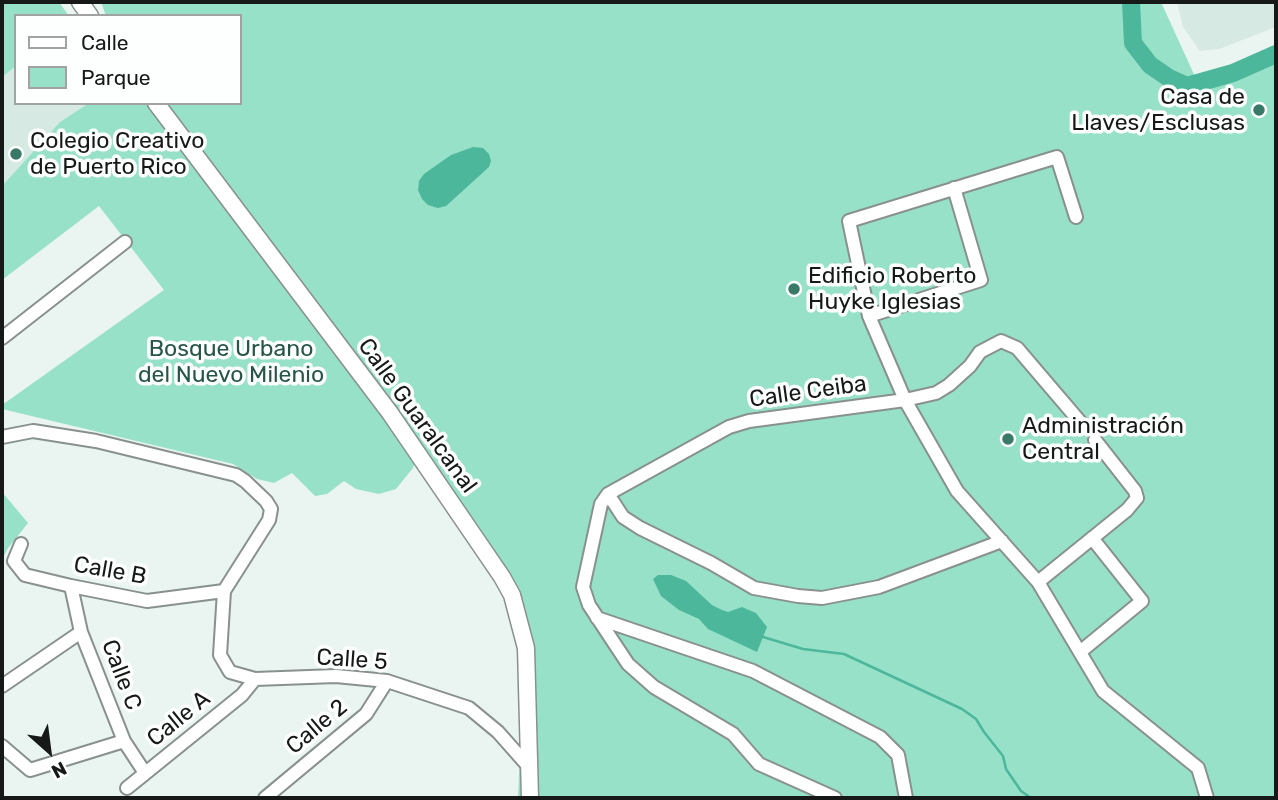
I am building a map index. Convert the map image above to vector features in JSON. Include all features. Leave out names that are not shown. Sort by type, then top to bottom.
[{"type":"street","name":"Calle Guaralcanal","points":[[158,105],[390,413],[502,577],[520,616],[526,648],[530,798]]},
{"type":"street","points":[[1076,217],[1057,157],[849,221],[869,316],[905,400],[957,491],[1038,582],[1103,691],[1198,768],[1207,798]]},
{"type":"street","points":[[869,316],[981,280],[954,188]]},
{"type":"street","points":[[2,338],[125,242]]},
{"type":"street","name":"Calle Ceiba","points":[[608,494],[729,427],[749,421],[905,400],[942,390],[970,366],[980,352],[1001,341],[1017,348],[1081,423]]},
{"type":"street","points":[[2,437],[33,431],[96,441],[236,475],[246,481],[271,509],[269,520],[224,591],[220,655],[230,672],[255,680]]},
{"type":"street","points":[[1038,582],[1127,510],[1137,498],[1135,491],[1094,440]]},
{"type":"street","points":[[835,798],[759,764],[733,734],[654,687],[628,664],[589,605],[583,587],[601,504],[608,494],[623,517],[640,528],[754,588],[798,596],[822,598],[879,587],[1002,541]]},
{"type":"street","points":[[1080,652],[1142,601],[1092,538]]},
{"type":"street","name":"Calle B","points":[[21,544],[14,561],[25,575],[71,586],[147,601],[224,591]]},
{"type":"street","name":"Calle C","points":[[71,586],[81,632],[124,741],[145,773]]},
{"type":"street","points":[[597,618],[753,671],[880,737],[898,755],[906,798]]},
{"type":"street","points":[[2,686],[81,632]]},
{"type":"street","name":"Calle 5","points":[[255,680],[336,676],[387,681],[468,708],[498,732],[529,767]]},
{"type":"street","name":"Calle A","points":[[127,788],[242,695],[255,680]]},
{"type":"street","name":"Calle 2","points":[[265,798],[366,714],[387,681]]},
{"type":"street","points":[[2,746],[30,770],[124,741]]},
{"type":"shaded area","points":[[1177,2],[1276,2],[1276,27],[1219,49],[1200,51],[1183,27]]},
{"type":"shaded area","name":"Colegio Creativo de Puerto Rico","points":[[14,68],[14,105],[86,105],[60,122],[2,186],[2,77]]},
{"type":"shaded area","points":[[473,147],[483,148],[489,154],[489,167],[446,206],[438,208],[428,205],[418,190],[419,181],[424,174],[451,155]]},
{"type":"shaded area","points":[[658,575],[671,575],[686,581],[712,605],[722,610],[728,612],[742,607],[756,613],[767,627],[757,652],[708,629],[699,619],[679,610],[661,596],[653,579]]},
{"type":"green space","points":[[2,2],[59,2],[68,14],[14,14],[14,68],[2,77]]},
{"type":"green space","name":"Bosque Urbano del Nuevo Milenio","points":[[101,2],[1161,2],[1197,81],[1209,79],[1276,50],[1276,798],[518,798],[523,678],[518,592],[417,455],[413,468],[396,489],[379,494],[356,489],[344,481],[327,494],[315,496],[292,473],[274,483],[257,479],[233,464],[2,409],[2,405],[164,290],[99,206],[2,280],[2,186],[60,122],[86,105],[242,105],[242,14],[105,14]]},
{"type":"green space","points":[[2,492],[28,523],[2,560]]},
{"type":"waterway","points":[[1131,2],[1133,43],[1150,65],[1187,86],[1233,73],[1276,54]]},
{"type":"waterway","points":[[763,637],[803,649],[844,654],[962,709],[976,719],[1003,756],[1006,769],[1021,791],[1031,798]]},
{"type":"tunnel","points":[[1081,423],[1095,440]]},
{"type":"place","name":"Casa de Llaves/Esclusas","points":[[1259,110]]},
{"type":"place","name":"Colegio Creativo de Puerto Rico","points":[[16,154]]},
{"type":"place","name":"Edificio Roberto Huyke Iglesias","points":[[794,289]]},
{"type":"place","name":"Administración Central","points":[[1008,439]]}]
